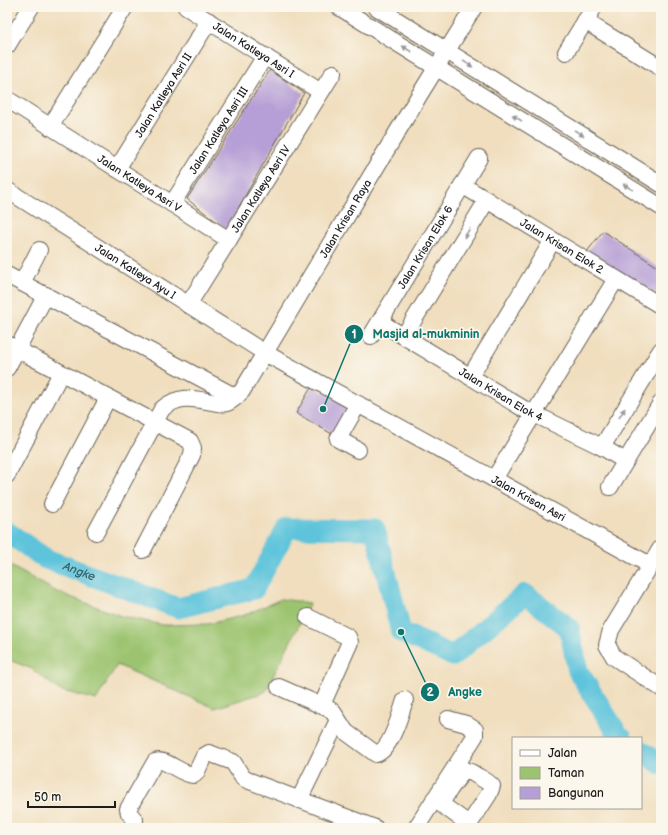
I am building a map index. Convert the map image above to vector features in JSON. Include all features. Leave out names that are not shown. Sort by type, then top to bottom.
[{"type":"street","points":[[7,46],[31,7]]},
{"type":"street","points":[[50,127],[125,7]]},
{"type":"street","name":"Jalan Katleya Asri I","points":[[186,7],[321,92]]},
{"type":"street","points":[[339,7],[661,207]]},
{"type":"street","points":[[376,7],[661,184]]},
{"type":"street","name":"Jalan Krisan Raya","points":[[236,397],[246,385],[436,67],[474,7]]},
{"type":"street","points":[[566,52],[594,7]]},
{"type":"street","name":"Jalan Katleya Asri II","points":[[117,169],[209,21]]},
{"type":"street","points":[[585,21],[661,68]]},
{"type":"street","name":"Jalan Katleya Asri III","points":[[172,204],[264,56]]},
{"type":"street","name":"Jalan Katleya Asri IV","points":[[188,304],[333,73]]},
{"type":"street","name":"Jalan Katleya Asri V","points":[[7,99],[229,240]]},
{"type":"street","name":"Jalan Krisan Elok 6","points":[[371,336],[479,158]]},
{"type":"street","name":"Jalan Krisan Elok 2","points":[[462,185],[661,306]]},
{"type":"street","name":"Jalan Katleya Ayu I","points":[[7,190],[265,353]]},
{"type":"street","points":[[404,336],[487,200]]},
{"type":"street","points":[[470,377],[553,240]]},
{"type":"street","points":[[22,282],[39,250]]},
{"type":"street","points":[[7,275],[236,397],[227,403],[217,403],[186,398],[169,403],[162,409],[96,532]]},
{"type":"street","points":[[494,479],[616,279]]},
{"type":"street","points":[[7,368],[12,347],[46,295]]},
{"type":"street","name":"Jalan Krisan Elok 4","points":[[380,322],[534,414],[602,447],[625,461]]},
{"type":"street","points":[[12,347],[190,441],[193,448],[192,455],[143,550]]},
{"type":"street","points":[[602,447],[661,350]]},
{"type":"street","name":"Jalan Krisan Asri","points":[[265,353],[650,565]]},
{"type":"street","points":[[7,475],[61,373]]},
{"type":"street","points":[[52,504],[108,398]]},
{"type":"street","points":[[358,404],[338,439],[358,450]]},
{"type":"street","points":[[610,487],[625,461],[659,411]]},
{"type":"street","points":[[661,548],[611,630],[607,645],[614,658],[661,688]]},
{"type":"street","points":[[308,617],[348,637],[350,642],[322,705]]},
{"type":"street","points":[[279,687],[322,705],[333,712],[346,732],[376,754],[379,754],[385,748],[393,733],[405,700]]},
{"type":"street","points":[[416,828],[435,802],[476,734],[475,730],[469,725],[448,719]]},
{"type":"street","points":[[299,800],[338,720]]},
{"type":"street","points":[[131,828],[134,820],[128,809],[155,762],[159,760],[188,774],[194,775],[204,756],[209,753],[233,762],[243,778],[247,780],[299,800],[347,823],[375,828]]},
{"type":"street","points":[[435,802],[462,828]]},
{"type":"green space","points":[[7,564],[57,592],[121,616],[163,625],[208,624],[245,615],[281,599],[310,603],[265,692],[215,708],[117,665],[96,700],[59,690],[32,669],[7,659]]},
{"type":"building","points":[[270,70],[304,93],[226,229],[187,199]]},
{"type":"building","points":[[603,231],[661,269],[661,297],[586,253]]},
{"type":"building","points":[[312,386],[350,405],[332,434],[296,413]]},
{"type":"waterway","name":"Angke","points":[[7,532],[46,559],[178,608],[254,589],[287,528],[375,529],[401,632],[453,656],[525,594],[569,628],[578,671],[620,737]]},
{"type":"waterway","name":"Angke","points":[[642,752],[661,764]]},
{"type":"place","name":"Masjid al-mukminin","points":[[323,409]]},
{"type":"place","name":"Angke","points":[[401,632]]}]
